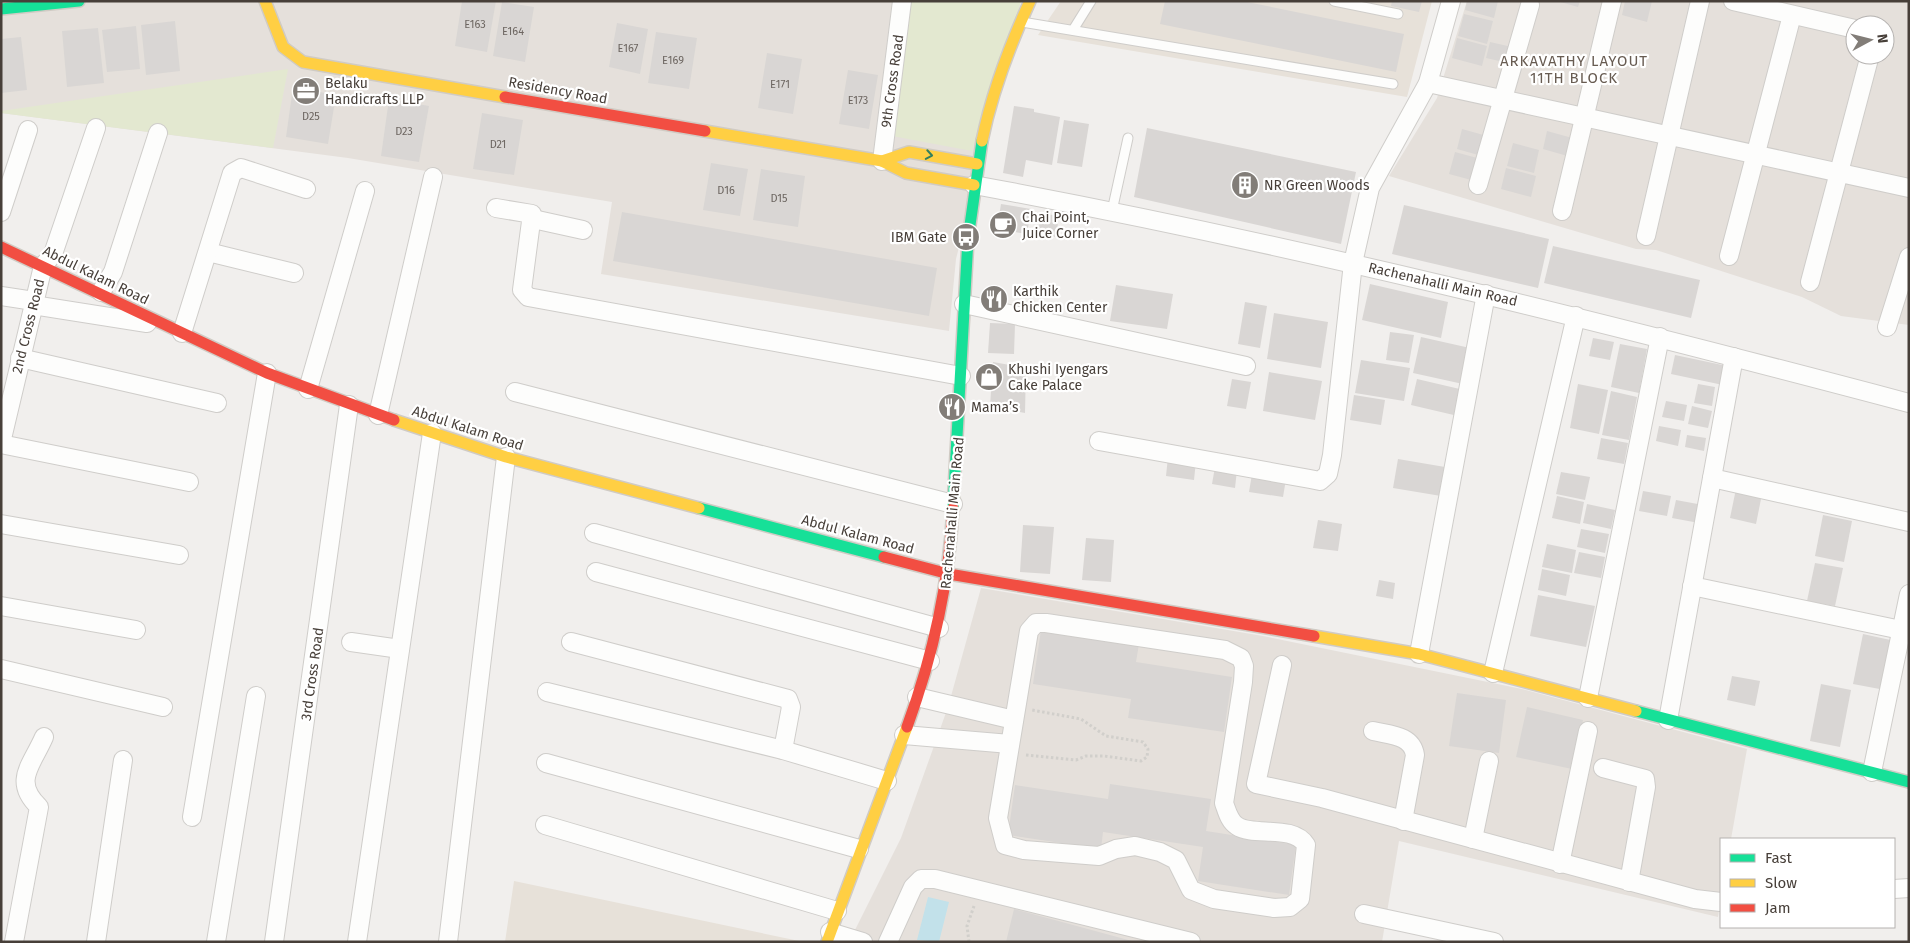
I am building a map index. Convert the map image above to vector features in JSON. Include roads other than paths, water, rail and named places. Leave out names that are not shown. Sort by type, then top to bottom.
[{"type":"street","points":[[1,9],[79,1]]},
{"type":"street","name":"Residency Road","points":[[265,1],[283,47],[304,62],[882,161],[906,173],[974,185]]},
{"type":"street","name":"9th Cross Road","points":[[882,161],[902,1]]},
{"type":"street","name":"Rachenahalli Main Road","points":[[829,937],[859,849],[904,735],[930,661],[939,628],[948,574],[964,304],[977,164],[998,75],[1019,21],[1030,1]]},
{"type":"street","points":[[1099,441],[1320,480],[1328,474],[1332,455],[1353,263],[1370,188],[1428,83],[1451,1]]},
{"type":"street","points":[[1562,211],[1612,1]]},
{"type":"street","points":[[1646,236],[1700,1]]},
{"type":"street","points":[[1733,1],[1845,27]]},
{"type":"street","points":[[1478,185],[1530,5]]},
{"type":"street","points":[[1729,256],[1792,14]]},
{"type":"street","points":[[1810,282],[1867,65]]},
{"type":"street","points":[[1428,83],[1909,188]]},
{"type":"street","name":"2nd Cross Road","points":[[1,443],[8,379],[20,358],[43,266],[53,254],[96,128]]},
{"type":"street","points":[[1,212],[28,130]]},
{"type":"street","points":[[101,292],[113,272],[158,133]]},
{"type":"street","name":"Residency Road","points":[[882,161],[909,152],[977,164]]},
{"type":"street","points":[[1,296],[175,330],[208,252],[232,173],[241,168],[306,189]]},
{"type":"street","points":[[378,415],[433,177]]},
{"type":"street","name":"Rachenahalli Main Road","points":[[974,185],[1112,211],[1486,294],[1660,337],[1909,403]]},
{"type":"street","points":[[308,389],[364,191]]},
{"type":"street","points":[[496,208],[532,214],[533,219],[522,290],[528,297],[961,376]]},
{"type":"street","points":[[533,219],[583,230]]},
{"type":"street","name":"Abdul Kalam Road","points":[[1,246],[101,292],[175,330],[267,373],[349,406],[506,457],[948,574],[1419,654],[1909,782]]},
{"type":"street","points":[[208,252],[294,273]]},
{"type":"street","points":[[1887,327],[1909,257]]},
{"type":"street","points":[[1419,654],[1486,294]]},
{"type":"street","points":[[964,304],[1246,366]]},
{"type":"street","points":[[1493,673],[1576,316]]},
{"type":"street","points":[[1588,698],[1660,337]]},
{"type":"street","points":[[1668,720],[1734,357]]},
{"type":"street","points":[[20,358],[217,404]]},
{"type":"street","points":[[192,817],[267,373]]},
{"type":"street","points":[[515,392],[953,504]]},
{"type":"street","name":"3rd Cross Road","points":[[274,942],[349,406]]},
{"type":"street","points":[[357,942],[432,433]]},
{"type":"street","points":[[1,443],[189,482]]},
{"type":"street","points":[[448,942],[506,457]]},
{"type":"street","points":[[1712,478],[1909,522]]},
{"type":"street","points":[[1,524],[179,555]]},
{"type":"street","points":[[594,533],[939,628]]},
{"type":"street","points":[[596,572],[930,661]]},
{"type":"street","points":[[1692,586],[1901,630]]},
{"type":"street","points":[[1872,772],[1909,594]]},
{"type":"street","points":[[1,606],[136,630]]},
{"type":"street","points":[[1046,623],[1226,650],[1235,653],[1241,658],[1244,666],[1243,682],[1224,803],[1229,819],[1238,827],[1290,834],[1302,838],[1306,845],[1300,899],[1290,907],[1274,908],[1214,899],[1190,890],[1176,860],[1160,852],[1135,846],[1116,849],[1099,856],[1024,850],[1005,845],[998,818],[1016,713],[1029,631],[1036,624],[1046,623]]},
{"type":"street","points":[[351,642],[400,649]]},
{"type":"street","points":[[571,642],[788,699],[791,707],[783,750]]},
{"type":"street","points":[[1282,665],[1256,784],[1322,798],[1629,882],[1704,901],[1720,902]]},
{"type":"street","points":[[1,669],[163,707]]},
{"type":"street","points":[[547,692],[783,750],[887,781]]},
{"type":"street","points":[[216,942],[256,696]]},
{"type":"street","points":[[917,697],[1016,713]]},
{"type":"street","points":[[1373,731],[1407,739],[1414,746],[1415,755],[1403,820]]},
{"type":"street","points":[[1560,864],[1588,731]]},
{"type":"street","points":[[904,735],[1009,749]]},
{"type":"street","points":[[14,942],[39,807],[25,789],[24,776],[44,737]]},
{"type":"street","points":[[96,942],[123,760]]},
{"type":"street","points":[[1473,840],[1489,761]]},
{"type":"street","points":[[546,763],[859,849]]},
{"type":"street","points":[[1603,768],[1645,779],[1646,787],[1629,882]]},
{"type":"street","points":[[545,825],[837,911]]},
{"type":"street","points":[[888,942],[913,887],[920,879],[934,880],[979,890],[1191,942]]},
{"type":"street","points":[[1895,889],[1909,888]]},
{"type":"street","points":[[1364,914],[1494,942]]},
{"type":"street","points":[[829,937],[863,942]]},
{"type":"lane","points":[[1073,30],[1091,1]]},
{"type":"lane","points":[[1334,1],[1398,14]]},
{"type":"lane","points":[[1019,21],[1393,84]]},
{"type":"lane","points":[[1112,211],[1128,138]]},
{"type":"water","points":[[928,897],[949,902],[939,942],[917,940]]},
{"type":"place","name":"Belaku Handicrafts LLP","points":[[306,91]]},
{"type":"place","name":"NR Green Woods","points":[[1245,185]]},
{"type":"place","name":"Chai Point, Juice Corner","points":[[1003,225]]},
{"type":"place","name":"IBM Gate","points":[[966,237]]},
{"type":"place","name":"Karthik Chicken Center","points":[[994,299]]},
{"type":"place","name":"Khushi Iyengars Cake Palace","points":[[989,377]]},
{"type":"place","name":"Mama’s","points":[[952,407]]},
{"type":"district","name":"ARKAVATHY LAYOUT 11TH BLOCK","points":[[1574,70]]}]
